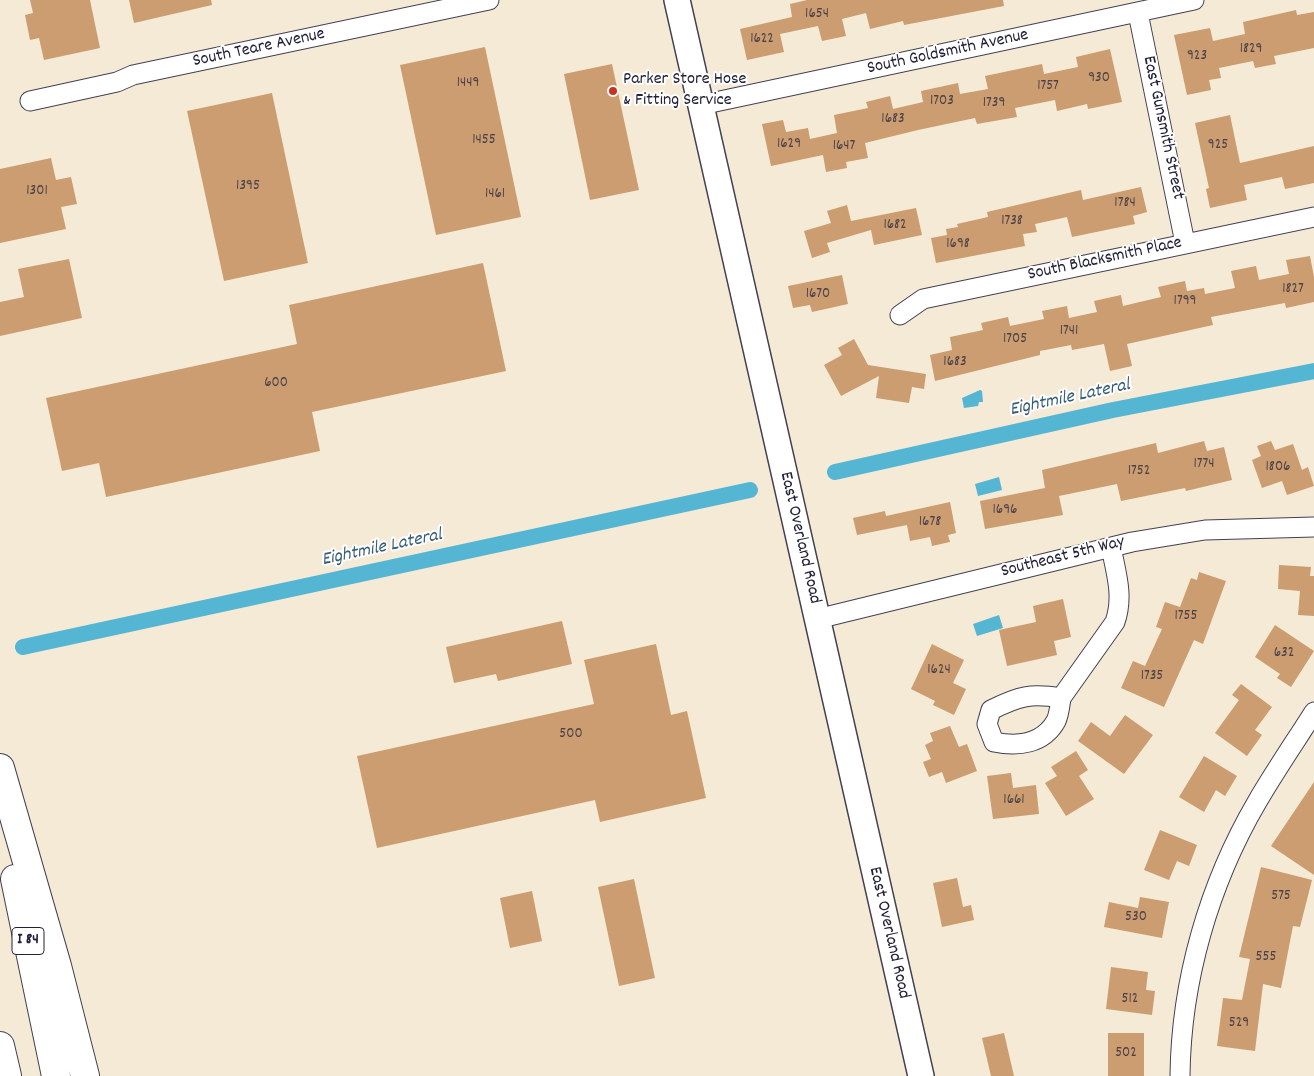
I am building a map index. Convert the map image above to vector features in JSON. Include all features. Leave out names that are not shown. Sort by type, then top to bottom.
[{"type":"highway","points":[[0,768],[57,966],[85,1076]]},
{"type":"highway","name":"I 84","points":[[0,805],[56,1076]]},
{"type":"highway","points":[[0,1046],[7,1076]]},
{"type":"main road","name":"East Overland Road","points":[[677,0],[921,1076]]},
{"type":"street","name":"South Teare Avenue","points":[[30,101],[118,82],[133,76],[489,0]]},
{"type":"street","name":"South Goldsmith Avenue","points":[[701,105],[1194,0]]},
{"type":"street","name":"East Gunsmith Street","points":[[1138,13],[1186,243]]},
{"type":"street","name":"South Blacksmith Place","points":[[900,315],[923,298],[1314,216]]},
{"type":"street","name":"Southeast 5th Way","points":[[817,619],[1111,546],[1205,530],[1314,527]]},
{"type":"street","points":[[1061,698],[1115,622],[1120,607],[1121,593],[1111,546]]},
{"type":"street","points":[[1180,1076],[1187,998],[1194,960],[1216,888],[1231,853],[1257,802],[1314,712]]},
{"type":"water","points":[[980,390],[982,391],[983,402],[979,402],[978,406],[964,408],[962,398]]},
{"type":"water","points":[[999,477],[1002,490],[978,496],[975,484]]},
{"type":"water","points":[[999,615],[1003,628],[977,636],[973,624]]},
{"type":"building","points":[[30,0],[90,0],[100,48],[44,60],[39,38],[30,40],[25,15],[33,13]]},
{"type":"building","points":[[129,0],[211,0],[212,5],[134,23]]},
{"type":"building","points":[[807,0],[1003,0],[1004,6],[904,25],[903,21],[870,29],[866,13],[842,19],[846,36],[822,41],[818,26],[780,34],[784,52],[747,60],[740,29],[792,17],[790,4]]},
{"type":"building","points":[[1296,10],[1297,15],[1314,12],[1314,48],[1274,56],[1276,64],[1255,68],[1253,61],[1219,68],[1221,78],[1209,80],[1211,90],[1187,95],[1174,35],[1210,28],[1213,41],[1245,34],[1243,22]]},
{"type":"building","points":[[485,47],[521,217],[436,235],[400,65]]},
{"type":"building","points":[[1110,49],[1122,102],[1088,109],[1087,104],[1057,111],[1055,100],[1015,108],[1017,117],[977,124],[975,118],[918,130],[865,143],[868,158],[846,162],[847,168],[826,172],[823,155],[771,166],[762,124],[783,120],[786,132],[808,128],[810,139],[837,133],[834,115],[868,108],[866,102],[890,96],[893,109],[923,102],[921,91],[958,83],[960,94],[988,89],[985,76],[1042,64],[1044,74],[1078,67],[1076,57]]},
{"type":"building","points":[[612,64],[639,190],[590,200],[564,74]]},
{"type":"building","points":[[272,93],[308,263],[224,281],[187,111]]},
{"type":"building","points":[[1230,115],[1240,163],[1314,146],[1314,183],[1285,189],[1282,177],[1244,185],[1247,200],[1210,208],[1206,189],[1209,188],[1195,123]]},
{"type":"building","points":[[51,158],[56,180],[71,177],[77,204],[61,207],[66,229],[0,243],[0,169]]},
{"type":"building","points":[[1141,187],[1147,212],[1133,216],[1135,224],[1072,237],[1067,217],[1035,224],[1037,232],[1023,234],[1025,246],[936,263],[931,238],[947,235],[946,229],[958,227],[957,224],[988,217],[987,212],[1081,190],[1083,200]]},
{"type":"building","points":[[847,205],[851,221],[916,208],[922,235],[874,245],[871,230],[827,243],[830,252],[812,258],[804,231],[831,223],[827,211]]},
{"type":"building","points":[[1310,256],[1314,277],[1314,302],[1286,308],[1285,303],[1211,317],[1213,325],[1127,344],[1132,366],[1110,371],[1104,344],[1072,350],[1071,345],[1040,351],[1040,355],[935,381],[930,355],[952,350],[950,337],[983,330],[981,323],[1008,317],[1010,326],[1044,319],[1042,311],[1067,306],[1069,318],[1097,312],[1094,301],[1121,295],[1123,306],[1161,297],[1158,287],[1185,281],[1187,291],[1204,288],[1205,294],[1235,288],[1231,271],[1256,266],[1259,280],[1289,274],[1286,260]]},
{"type":"building","points":[[69,259],[82,318],[0,336],[0,302],[24,297],[18,269]]},
{"type":"building","points":[[483,263],[506,371],[312,412],[320,451],[106,497],[99,463],[62,471],[46,398],[297,344],[289,305]]},
{"type":"building","points":[[842,275],[848,304],[812,312],[810,305],[793,308],[788,286]]},
{"type":"building","points":[[854,339],[868,365],[926,374],[924,389],[912,387],[909,403],[876,398],[879,376],[841,396],[824,365],[842,355],[838,348]]},
{"type":"building","points":[[1204,441],[1207,451],[1224,447],[1232,480],[1186,491],[1185,488],[1121,501],[1117,484],[1059,496],[1063,515],[985,529],[980,501],[1045,488],[1042,470],[1156,443],[1158,453]]},
{"type":"building","points":[[1271,441],[1275,450],[1293,444],[1302,470],[1308,467],[1314,486],[1287,495],[1282,481],[1262,488],[1252,460],[1261,456],[1257,446]]},
{"type":"building","points":[[950,502],[956,533],[948,535],[950,542],[932,546],[930,537],[910,541],[907,525],[857,535],[853,518],[885,511],[886,516]]},
{"type":"building","points":[[1279,565],[1311,567],[1310,576],[1314,576],[1314,616],[1298,615],[1300,591],[1278,589]]},
{"type":"building","points":[[1199,572],[1226,581],[1203,644],[1194,640],[1164,707],[1121,688],[1133,661],[1145,666],[1162,629],[1156,627],[1165,602],[1180,607],[1191,578],[1197,580]]},
{"type":"building","points":[[1063,599],[1071,637],[1054,641],[1057,655],[1007,666],[999,630],[1036,622],[1033,606]]},
{"type":"building","points":[[562,621],[572,664],[498,681],[496,674],[454,683],[446,647]]},
{"type":"building","points":[[1275,625],[1314,651],[1291,687],[1277,678],[1280,674],[1255,657]]},
{"type":"building","points":[[656,644],[671,715],[687,711],[706,798],[600,822],[595,800],[377,848],[357,756],[594,704],[584,660]]},
{"type":"building","points":[[932,644],[964,660],[953,683],[966,689],[954,715],[933,705],[935,701],[911,689]]},
{"type":"building","points":[[1241,684],[1272,707],[1255,730],[1262,735],[1247,756],[1215,733],[1239,700],[1232,695]]},
{"type":"building","points":[[1125,715],[1153,735],[1124,774],[1078,741],[1091,722],[1110,736]]},
{"type":"building","points":[[950,726],[959,747],[967,744],[977,771],[946,783],[942,772],[929,777],[923,762],[931,759],[925,745],[933,741],[930,733]]},
{"type":"building","points":[[1076,751],[1088,770],[1079,776],[1094,799],[1066,816],[1045,783],[1057,776],[1051,767]]},
{"type":"building","points":[[1204,756],[1237,776],[1225,796],[1216,790],[1204,812],[1179,797]]},
{"type":"building","points":[[1011,773],[1013,788],[1036,785],[1039,814],[993,819],[987,776]]},
{"type":"building","points":[[1314,782],[1314,875],[1271,846]]},
{"type":"building","points":[[1160,830],[1197,845],[1189,866],[1177,861],[1169,880],[1144,870]]},
{"type":"building","points":[[1261,867],[1312,880],[1300,927],[1293,926],[1281,988],[1263,984],[1255,1051],[1217,1046],[1223,998],[1242,1000],[1250,959],[1239,957]]},
{"type":"building","points":[[957,878],[963,907],[971,905],[974,920],[942,927],[933,883]]},
{"type":"building","points":[[634,879],[655,978],[619,986],[598,887]]},
{"type":"building","points":[[532,891],[542,941],[510,948],[500,898]]},
{"type":"building","points":[[1140,897],[1169,902],[1162,938],[1104,927],[1109,902],[1138,908]]},
{"type":"building","points":[[1111,967],[1148,972],[1146,990],[1155,991],[1152,1015],[1106,1009]]},
{"type":"building","points":[[1004,1033],[1014,1076],[991,1076],[982,1038]]},
{"type":"building","points":[[1108,1033],[1144,1033],[1144,1076],[1108,1076]]},
{"type":"waterway","name":"Eightmile Lateral","points":[[835,472],[1113,410],[1314,371]]},
{"type":"waterway","name":"Eightmile Lateral","points":[[23,647],[750,490]]},
{"type":"place","name":"Parker Store Hose & Fitting Service","points":[[613,91]]}]
